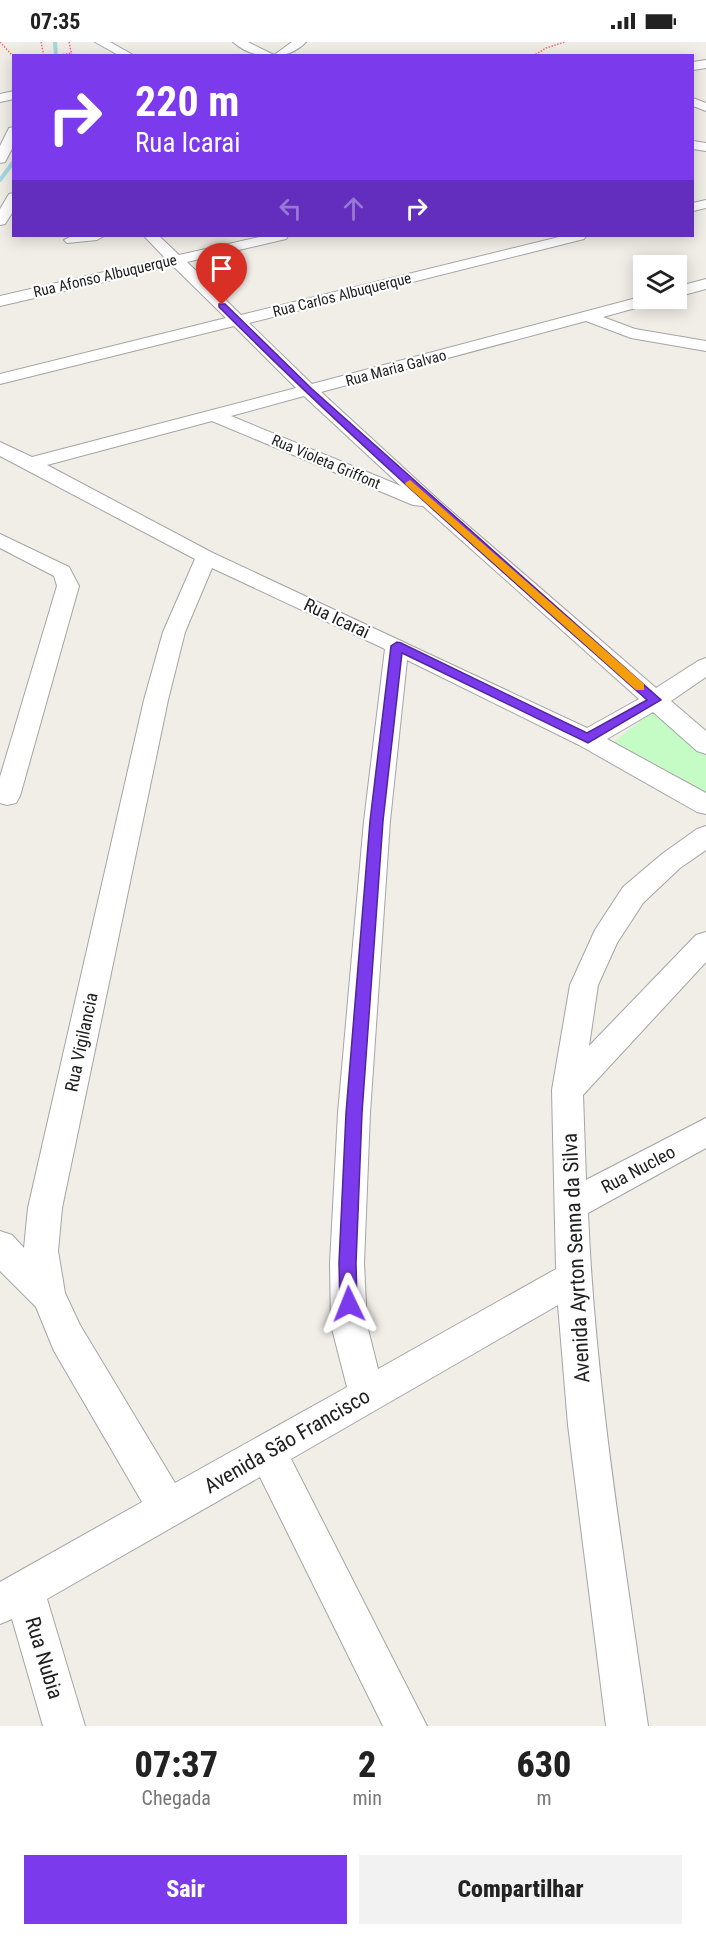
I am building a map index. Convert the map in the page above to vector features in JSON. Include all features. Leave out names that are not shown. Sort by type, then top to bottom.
[{"type":"street","points":[[101,42],[126,54]]},
{"type":"street","points":[[239,42],[265,54]]},
{"type":"street","points":[[282,54],[300,42]]},
{"type":"street","points":[[0,159],[8,140]]},
{"type":"street","points":[[0,221],[12,200]]},
{"type":"street","points":[[72,240],[91,237]]},
{"type":"street","points":[[152,237],[309,391],[436,508],[706,745]]},
{"type":"street","name":"Rua Afonso Albuquerque","points":[[0,301],[277,237]]},
{"type":"street","name":"Rua Carlos Albuquerque","points":[[0,379],[575,237]]},
{"type":"street","points":[[687,289],[706,284]]},
{"type":"street","name":"Rua Maria Galvao","points":[[32,463],[633,304]]},
{"type":"street","points":[[589,317],[631,333],[706,346]]},
{"type":"street","name":"Rua Violeta Griffont","points":[[216,416],[436,508]]},
{"type":"street","name":"Rua Icarai","points":[[0,448],[206,557],[397,646],[588,739],[706,805]]},
{"type":"street","points":[[354,474],[375,467],[380,456]]},
{"type":"street","points":[[0,540],[62,572],[68,586],[7,796]]},
{"type":"street","name":"Rua Vigilancia","points":[[168,1509],[67,1338],[48,1295],[41,1251],[45,1208],[156,700],[174,632],[206,557]]},
{"type":"street","points":[[367,1395],[349,1324],[348,1252],[354,1113],[377,821],[397,646]]},
{"type":"street","points":[[588,739],[655,700],[706,666]]},
{"type":"street","name":"Avenida Ayrton Senna da Silva","points":[[627,1726],[587,1425],[573,1278],[567,1090],[585,985],[605,938],[633,895],[671,861],[706,836]]},
{"type":"street","points":[[567,1090],[706,943]]},
{"type":"street","name":"Rua Nucleo","points":[[571,1205],[706,1132]]},
{"type":"street","points":[[0,1246],[48,1295]]},
{"type":"street","name":"Avenida São Francisco","points":[[12,1597],[573,1278]]},
{"type":"street","points":[[267,1452],[406,1726]]},
{"type":"street","name":"Rua Nubia","points":[[12,1597],[64,1726]]},
{"type":"path","points":[[0,42],[12,55]]},
{"type":"path","points":[[69,42],[72,54]]},
{"type":"path","points":[[536,54],[565,42]]},
{"type":"green space","points":[[654,711],[706,756],[706,792],[613,742]]},
{"type":"waterway","points":[[55,42],[56,54]]},
{"type":"waterway","points":[[0,180],[12,164]]},
{"type":"slow traffic","points":[[410,483],[640,687]]},
{"type":"route","points":[[222,305],[309,391],[436,508],[655,700],[588,739],[397,646],[377,821],[354,1113],[347,1263],[349,1304]]}]
